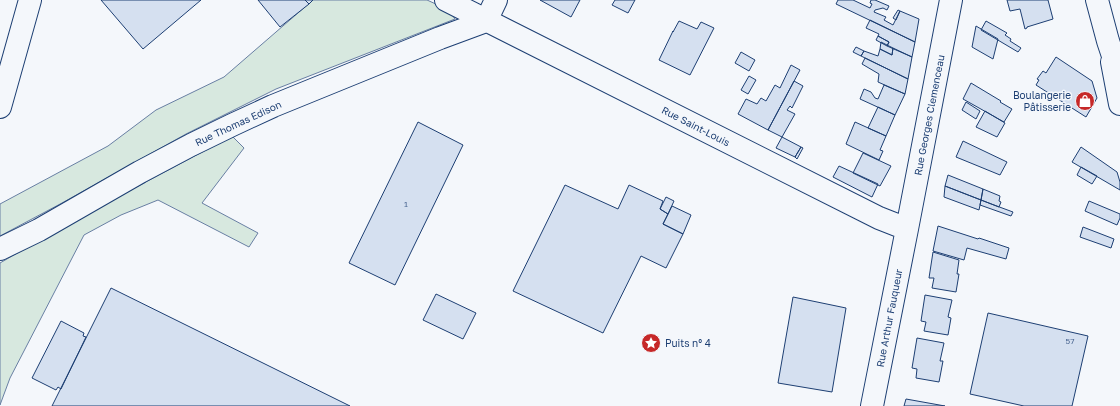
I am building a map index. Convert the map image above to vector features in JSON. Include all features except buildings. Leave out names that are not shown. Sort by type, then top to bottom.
[{"type":"street","points":[[0,106],[30,0]]},
{"type":"street","name":"Rue Saint-Louis","points":[[446,0],[878,218],[907,230]]},
{"type":"street","points":[[486,21],[496,0]]},
{"type":"street","name":"Rue Georges Clemenceau","points":[[907,230],[951,0]]},
{"type":"street","points":[[1096,0],[1120,77]]},
{"type":"street","name":"Rue Thomas Edison","points":[[0,249],[39,230],[191,144],[273,106],[440,38],[486,21]]},
{"type":"street","points":[[1108,41],[1120,104]]},
{"type":"street","name":"Rue Arthur Fauqueur","points":[[872,406],[907,230]]},
{"type":"shaded area","points":[[313,0],[427,0],[449,10],[455,19],[276,89],[186,134],[0,236],[0,204],[108,146],[156,110],[224,77]]},
{"type":"shaded area","points":[[232,136],[244,148],[202,203],[258,233],[249,247],[158,200],[121,215],[84,235],[10,378],[0,405],[0,263],[69,223]]},
{"type":"place","name":"Boulangerie Pâtisserie","points":[[1085,101]]},
{"type":"place","name":"Puits n° 4","points":[[651,343]]}]
